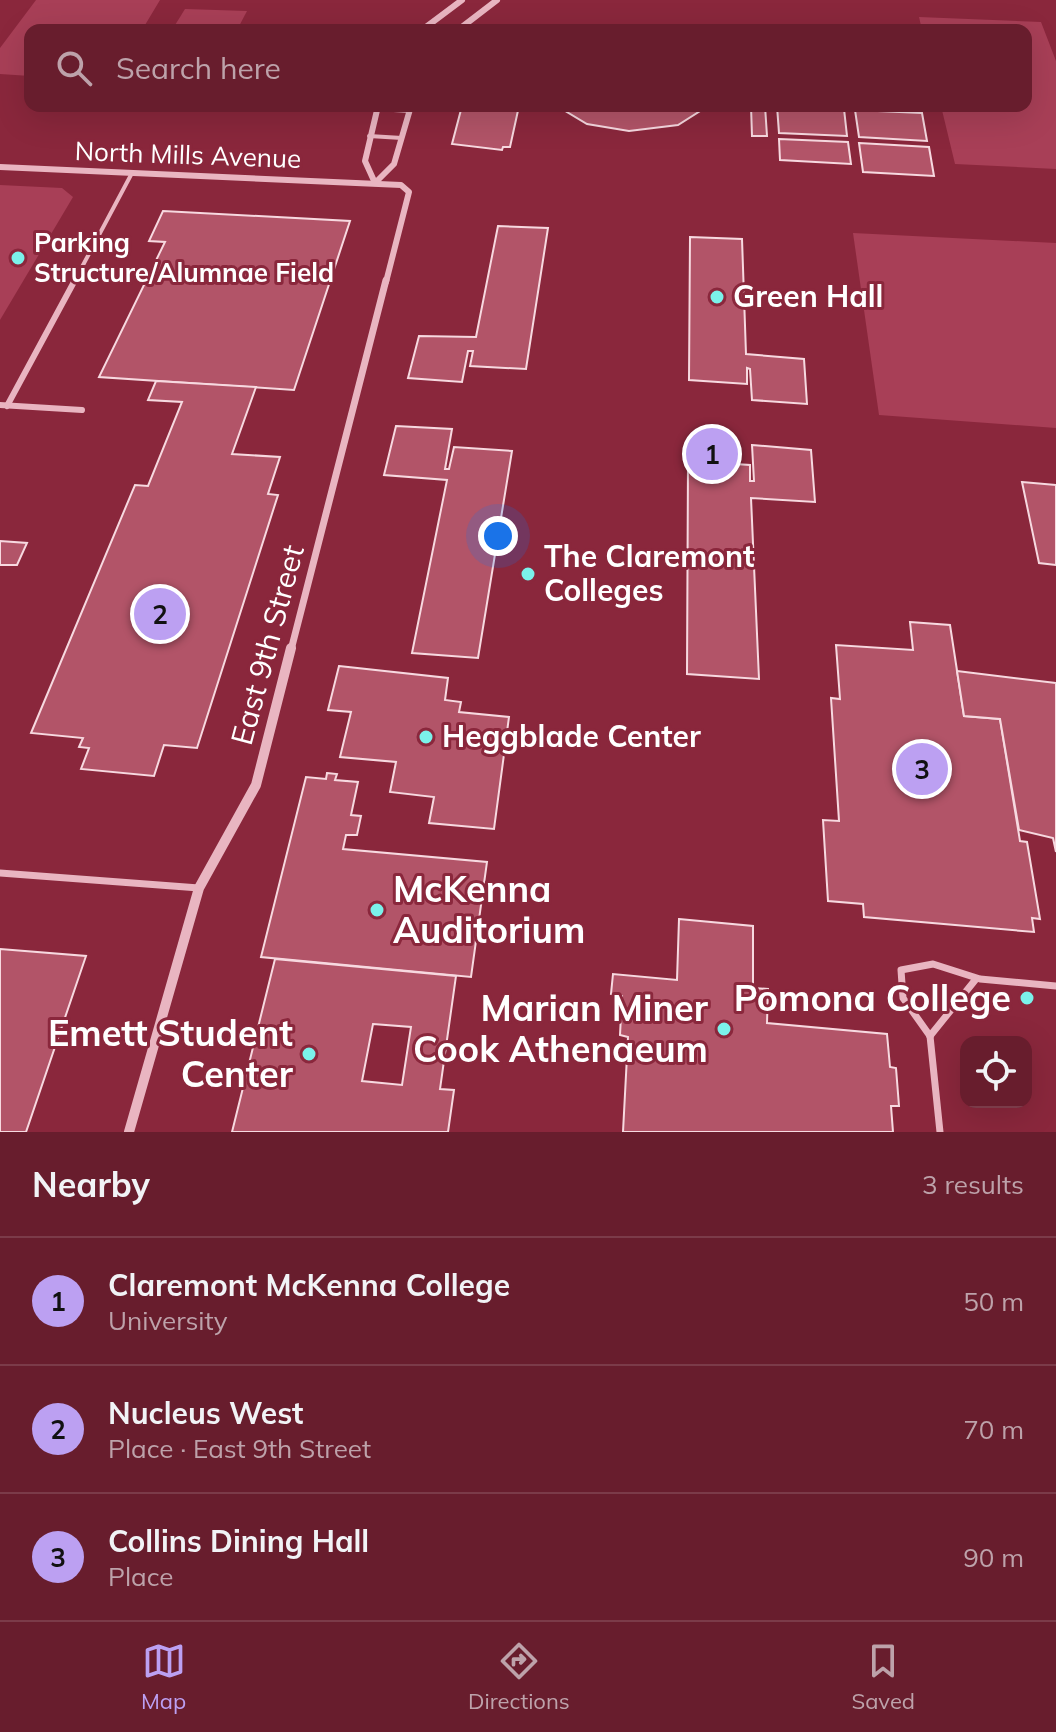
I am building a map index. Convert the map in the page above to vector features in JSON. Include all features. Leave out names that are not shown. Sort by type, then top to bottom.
[{"type":"street","points":[[430,24],[462,0]]},
{"type":"street","points":[[466,24],[497,0]]},
{"type":"street","points":[[377,112],[365,161],[375,183],[394,164],[409,112]]},
{"type":"street","name":"North Mills Avenue","points":[[0,167],[375,183]]},
{"type":"street","name":"East 9th Street","points":[[129,1132],[199,888],[256,785],[410,200],[409,192],[401,185],[375,183]]},
{"type":"lane","points":[[369,136],[402,138]]},
{"type":"lane","points":[[82,410],[4,405],[132,173]]},
{"type":"lane","points":[[0,873],[199,888]]},
{"type":"lane","points":[[940,1132],[930,1036],[908,1010],[899,989],[901,970],[915,963],[939,964],[976,979],[1056,986]]},
{"type":"lane","points":[[930,1036],[976,979]]},
{"type":"shaded area","points":[[36,0],[160,0],[146,24],[24,24],[24,76],[0,74],[0,48]]},
{"type":"shaded area","points":[[185,9],[247,11],[240,24],[176,24]]},
{"type":"shaded area","points":[[919,17],[1041,22],[1056,61],[1056,169],[955,164],[942,112],[1032,112],[1032,24],[921,24]]},
{"type":"shaded area","name":"Parking Structure/Alumnae Field","points":[[0,185],[62,188],[73,197],[0,320]]},
{"type":"shaded area","points":[[853,233],[1056,243],[1056,428],[879,415]]},
{"type":"building","points":[[460,112],[518,112],[510,147],[503,147],[502,150],[452,144]]},
{"type":"building","points":[[567,112],[699,112],[678,125],[629,131],[587,124]]},
{"type":"building","points":[[751,112],[765,112],[767,136],[752,136]]},
{"type":"building","points":[[777,112],[844,112],[847,136],[779,133]]},
{"type":"building","points":[[855,112],[922,113],[927,141],[859,137]]},
{"type":"building","points":[[779,139],[848,142],[851,164],[780,160]]},
{"type":"building","points":[[859,143],[929,147],[934,176],[863,172]]},
{"type":"building","points":[[163,211],[350,221],[294,390],[99,377],[165,242],[149,241]]},
{"type":"building","points":[[498,226],[548,228],[526,369],[470,366],[473,351],[468,351],[462,382],[408,378],[419,336],[476,337]]},
{"type":"building","name":"Green Hall","points":[[690,237],[742,239],[746,354],[804,359],[807,404],[752,400],[750,369],[747,368],[747,384],[689,380]]},
{"type":"building","points":[[156,381],[256,387],[232,454],[280,457],[268,494],[278,495],[197,748],[164,745],[154,776],[81,769],[89,748],[79,747],[83,738],[31,733],[135,485],[148,486],[182,402],[148,400]]},
{"type":"building","points":[[396,426],[452,429],[445,469],[449,469],[454,447],[512,451],[478,658],[412,653],[447,480],[384,475]]},
{"type":"building","points":[[752,445],[811,450],[815,502],[751,498],[759,679],[687,674],[688,461],[750,465],[750,481],[754,481]]},
{"type":"building","points":[[1022,482],[1056,485],[1056,565],[1039,563]]},
{"type":"building","points":[[0,541],[27,543],[17,565],[0,565]]},
{"type":"building","points":[[910,622],[950,625],[964,716],[1000,719],[1020,841],[1027,842],[1040,919],[1032,918],[1034,932],[864,917],[863,904],[828,901],[823,820],[839,821],[831,698],[840,699],[836,645],[913,650]]},
{"type":"building","name":"Heggblade Center","points":[[339,666],[448,678],[445,700],[461,702],[459,712],[509,717],[494,829],[429,823],[434,797],[390,792],[396,762],[340,757],[351,712],[328,710]]},
{"type":"building","points":[[957,671],[1056,683],[1056,852],[1053,838],[1019,830],[1000,719],[964,716]]},
{"type":"building","name":"McKenna Auditorium","points":[[327,773],[337,774],[335,780],[358,782],[351,815],[361,816],[357,835],[346,835],[343,849],[487,862],[471,977],[261,957],[306,777],[326,779]]},
{"type":"building","name":"Marian Miner Cook Athenaeum","points":[[679,919],[753,926],[753,988],[768,989],[767,1023],[887,1034],[890,1067],[896,1068],[899,1106],[891,1106],[893,1132],[623,1132],[628,1037],[620,1035],[622,996],[611,994],[613,974],[677,980]]},
{"type":"building","points":[[0,949],[86,956],[26,1132],[0,1132]]},
{"type":"building","name":"Emett Student Center","points":[[275,959],[456,976],[440,1089],[454,1090],[448,1132],[232,1132]],"holes":[[[373,1024],[411,1027],[402,1085],[362,1081]]]},
{"type":"place","name":"Parking Structure/Alumnae Field","points":[[18,258]]},
{"type":"place","name":"Green Hall","points":[[717,297]]},
{"type":"place","name":"Claremont McKenna College","points":[[712,454]]},
{"type":"place","name":"The Claremont Colleges","points":[[528,574]]},
{"type":"place","name":"Nucleus West","points":[[160,614]]},
{"type":"place","name":"Heggblade Center","points":[[426,737]]},
{"type":"place","name":"Collins Dining Hall","points":[[922,769]]},
{"type":"place","name":"McKenna Auditorium","points":[[377,910]]},
{"type":"place","name":"Pomona College","points":[[1027,998]]},
{"type":"place","name":"Marian Miner Cook Athenaeum","points":[[724,1029]]},
{"type":"place","name":"Emett Student Center","points":[[309,1054]]}]
